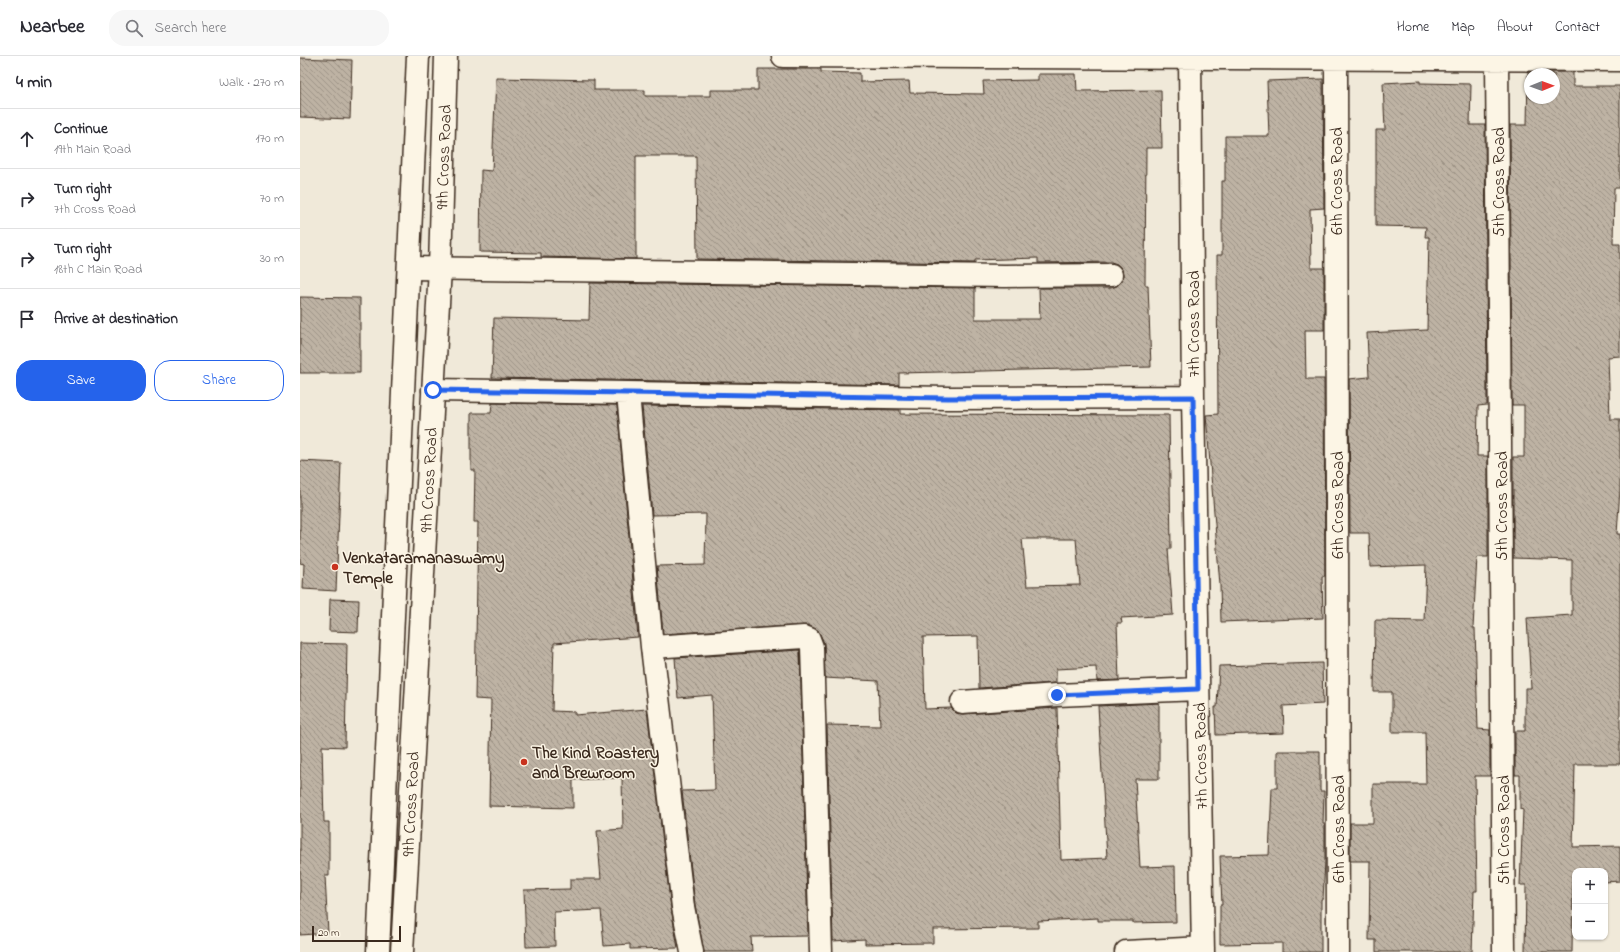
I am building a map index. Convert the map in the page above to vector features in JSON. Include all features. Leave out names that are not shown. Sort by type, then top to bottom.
[{"type":"street","name":"9th Cross Road","points":[[378,952],[418,56]]},
{"type":"street","name":"9th Cross Road","points":[[402,952],[440,268],[446,56]]},
{"type":"street","points":[[783,56],[1620,60]]},
{"type":"street","name":"7th Cross Road","points":[[1190,57],[1193,397],[1203,950]]},
{"type":"street","name":"6th Cross Road","points":[[1336,59],[1338,952]]},
{"type":"street","name":"5th Cross Road","points":[[1497,60],[1504,952]]},
{"type":"street","points":[[409,268],[1006,276],[1111,275]]},
{"type":"street","points":[[433,390],[948,398],[1193,397]]},
{"type":"street","points":[[628,394],[652,646],[683,907],[692,952]]},
{"type":"street","points":[[652,646],[804,637],[808,639],[812,647],[821,952]]},
{"type":"street","points":[[962,702],[1057,695],[1198,689]]},
{"type":"street","points":[[1126,952],[1203,950]]},
{"type":"building","points":[[300,58],[352,60],[350,119],[300,117]]},
{"type":"building","points":[[758,69],[821,69],[821,72],[860,73],[860,82],[909,81],[910,93],[984,94],[983,81],[1038,80],[1038,74],[1076,74],[1077,91],[1161,90],[1162,148],[1146,148],[1145,285],[1148,285],[1151,367],[899,373],[899,385],[492,378],[494,318],[589,320],[590,283],[975,288],[975,319],[1040,319],[1039,288],[1111,288],[1117,286],[1122,281],[1122,269],[1117,264],[1111,262],[1038,263],[1038,258],[975,260],[975,263],[697,259],[696,156],[636,156],[636,259],[541,257],[541,253],[480,252],[481,170],[492,171],[496,78],[594,80],[594,90],[645,90],[645,96],[711,96],[711,90],[758,90]]},
{"type":"building","points":[[1560,72],[1573,72],[1573,86],[1620,86],[1620,188],[1614,188],[1613,244],[1620,244],[1620,356],[1608,357],[1610,419],[1620,419],[1620,489],[1617,534],[1620,534],[1620,764],[1575,764],[1573,847],[1620,846],[1620,881],[1608,882],[1608,868],[1572,868],[1572,952],[1525,952],[1526,885],[1520,885],[1523,810],[1520,809],[1520,775],[1515,775],[1515,731],[1525,731],[1525,688],[1531,688],[1527,618],[1572,615],[1572,560],[1513,558],[1513,457],[1524,457],[1524,405],[1512,405],[1510,125],[1527,125],[1527,104],[1560,104]]},
{"type":"building","points":[[1323,79],[1324,208],[1310,209],[1311,268],[1324,268],[1324,330],[1305,330],[1306,379],[1324,379],[1325,576],[1322,576],[1323,618],[1221,622],[1220,585],[1206,415],[1218,414],[1217,255],[1222,255],[1222,181],[1225,181],[1225,136],[1269,136],[1267,81]]},
{"type":"building","points":[[1420,81],[1420,83],[1471,84],[1470,125],[1485,125],[1487,405],[1478,406],[1477,456],[1488,456],[1488,557],[1477,557],[1473,628],[1475,628],[1478,729],[1490,730],[1490,776],[1475,776],[1477,891],[1474,891],[1472,952],[1376,952],[1376,940],[1369,940],[1370,861],[1350,861],[1350,823],[1373,823],[1373,784],[1426,784],[1425,732],[1392,732],[1392,692],[1374,692],[1375,620],[1424,621],[1426,565],[1370,567],[1369,533],[1350,533],[1349,379],[1369,377],[1367,333],[1427,330],[1429,237],[1425,237],[1426,227],[1376,226],[1376,130],[1385,130],[1383,83]]},
{"type":"building","points":[[300,297],[360,298],[360,373],[300,373]]},
{"type":"building","points":[[492,403],[617,405],[638,637],[554,643],[552,711],[575,712],[575,715],[647,709],[671,908],[678,948],[630,949],[630,944],[604,946],[601,910],[554,912],[555,946],[526,947],[524,890],[570,889],[570,879],[601,879],[597,831],[623,829],[622,778],[573,780],[573,808],[489,806],[491,700],[475,699],[478,522],[474,522],[475,470],[471,470],[471,413],[491,413]]},
{"type":"building","points":[[642,406],[900,410],[900,414],[1169,415],[1171,549],[1168,549],[1173,615],[1121,618],[1122,623],[1117,623],[1119,680],[1097,681],[1096,667],[1056,669],[1056,683],[979,688],[978,636],[923,637],[925,709],[951,708],[956,713],[963,714],[1057,708],[1061,860],[1107,858],[1098,706],[1159,703],[1159,779],[1135,779],[1140,867],[1175,866],[1176,922],[1133,923],[1133,921],[1098,921],[1098,918],[1038,921],[1038,928],[933,929],[933,943],[865,944],[865,939],[833,941],[827,725],[880,726],[878,681],[825,678],[824,643],[818,630],[808,625],[663,634],[657,566],[705,565],[706,514],[652,515]],"holes":[[[1022,539],[1076,539],[1080,585],[1027,586]]]},
{"type":"building","points":[[300,461],[341,463],[336,591],[303,589],[304,564],[300,563]]},
{"type":"building","points":[[330,599],[359,600],[358,632],[329,631]]},
{"type":"building","points":[[300,643],[347,644],[345,747],[322,746],[324,822],[329,822],[329,876],[325,876],[328,933],[300,935]]},
{"type":"building","points":[[800,650],[808,936],[751,937],[752,952],[704,952],[695,905],[682,791],[715,790],[712,695],[678,698],[675,658]]},
{"type":"building","points":[[1322,663],[1323,704],[1283,706],[1284,733],[1216,735],[1215,707],[1217,707],[1219,666]]},
{"type":"building","points":[[1277,751],[1320,751],[1320,791],[1324,791],[1323,824],[1325,824],[1323,899],[1321,899],[1321,952],[1282,952],[1282,943],[1220,944],[1220,905],[1222,905],[1220,856],[1269,855],[1272,788],[1277,788]]},
{"type":"place","name":"Venkataramanaswamy Temple","points":[[335,567]]},
{"type":"place","name":"The Kind Roastery and Brewroom","points":[[524,762]]},
{"type":"route","points":[[433,390],[948,398],[1193,397],[1198,689],[1057,695]]}]
